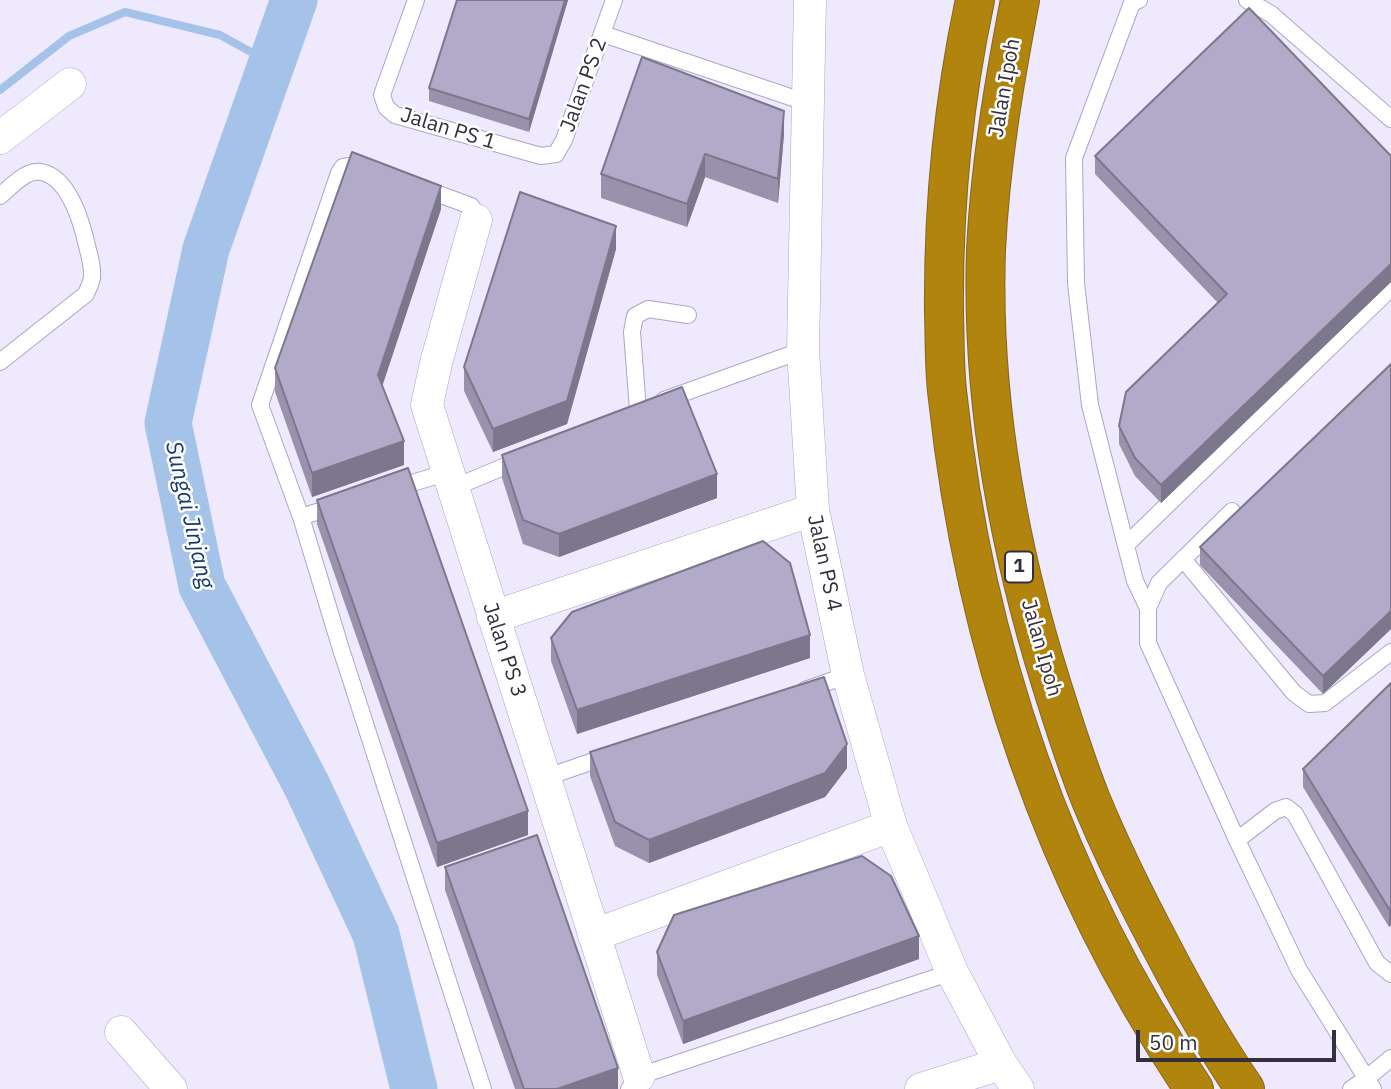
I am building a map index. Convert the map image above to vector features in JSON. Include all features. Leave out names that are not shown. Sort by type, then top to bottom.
[{"type":"highway","name":"Jalan Ipoh","points":[[975,0],[957,102],[946,204],[944,252],[947,397],[962,506],[994,650],[1041,793],[1105,938],[1153,1025],[1194,1089]]},
{"type":"highway","name":"Jalan Ipoh","points":[[1020,0],[993,158],[986,252],[989,371],[997,451],[1013,543],[1036,636],[1090,798],[1124,873],[1195,1010],[1245,1089]]},
{"type":"street","name":"Jalan PS 4","points":[[810,0],[803,350],[813,510],[848,675],[891,826],[952,972],[1009,1077]]},
{"type":"street","points":[[0,138],[70,84]]},
{"type":"street","name":"Jalan PS 3","points":[[476,220],[427,405],[594,935],[634,1083]]},
{"type":"street","points":[[493,617],[813,510]]},
{"type":"street","points":[[594,935],[891,826]]},
{"type":"street","points":[[121,1032],[171,1089]]},
{"type":"street","points":[[936,1087],[1009,1077]]},
{"type":"lane","name":"Jalan PS 1","points":[[416,0],[382,95],[386,107],[395,115],[541,156]]},
{"type":"lane","name":"Jalan PS 2","points":[[541,156],[555,154],[564,140],[614,0]]},
{"type":"lane","points":[[1139,0],[1132,4],[1074,158],[1076,283],[1090,405],[1135,581],[1148,608]]},
{"type":"lane","points":[[1247,0],[1271,14],[1391,119]]},
{"type":"lane","points":[[603,34],[808,103]]},
{"type":"lane","points":[[381,174],[356,165],[343,167],[339,173],[260,405],[301,517],[483,1089]]},
{"type":"lane","points":[[0,196],[27,174],[41,172],[55,179],[71,197],[81,219],[92,263],[92,279],[86,294],[0,362]]},
{"type":"lane","points":[[407,183],[471,206],[476,213],[476,220]]},
{"type":"lane","points":[[1126,544],[1391,289]]},
{"type":"lane","points":[[688,315],[648,309],[635,316],[632,332],[632,412],[803,350]]},
{"type":"lane","points":[[381,492],[450,480],[539,452]]},
{"type":"lane","points":[[301,517],[354,500]]},
{"type":"lane","points":[[1232,511],[1159,583],[1148,608],[1148,643],[1299,970],[1370,1084]]},
{"type":"lane","points":[[1183,559],[1294,693],[1309,704],[1325,703],[1391,652]]},
{"type":"lane","points":[[796,693],[848,675]]},
{"type":"lane","points":[[544,778],[624,751]]},
{"type":"lane","points":[[1237,840],[1275,811],[1286,807],[1295,814],[1377,964],[1391,974]]},
{"type":"lane","points":[[634,1083],[952,972]]},
{"type":"lane","points":[[1351,1089],[1370,1084],[1391,1058]]},
{"type":"building","points":[[457,0],[565,0],[529,119],[429,88]]},
{"type":"building","points":[[1249,8],[1391,156],[1391,264],[1161,485],[1135,458],[1119,426],[1126,392],[1227,294],[1095,156]]},
{"type":"building","points":[[642,57],[784,111],[778,179],[705,154],[687,204],[601,174]]},
{"type":"building","points":[[352,152],[441,186],[378,375],[404,441],[312,473],[275,368]]},
{"type":"building","points":[[520,192],[616,226],[567,401],[493,429],[464,367]]},
{"type":"building","points":[[1391,364],[1391,611],[1323,676],[1200,547]]},
{"type":"building","points":[[682,387],[717,474],[559,534],[523,520],[502,455]]},
{"type":"building","points":[[408,468],[528,811],[437,843],[317,500]]},
{"type":"building","points":[[763,541],[790,563],[810,635],[577,710],[551,638],[572,612]]},
{"type":"building","points":[[824,677],[847,744],[825,773],[649,840],[615,822],[590,752]]},
{"type":"building","points":[[1391,683],[1391,907],[1389,909],[1303,769]]},
{"type":"building","points":[[537,835],[618,1068],[557,1089],[524,1089],[445,867]]},
{"type":"building","points":[[862,856],[891,876],[919,936],[683,1021],[657,952],[674,915]]},
{"type":"waterway","name":"Sungai Jinjang","points":[[294,0],[206,249],[168,423],[202,586],[307,786],[376,934],[414,1089]]},
{"type":"waterway","points":[[0,90],[69,36],[125,12],[220,35],[271,63]]}]
